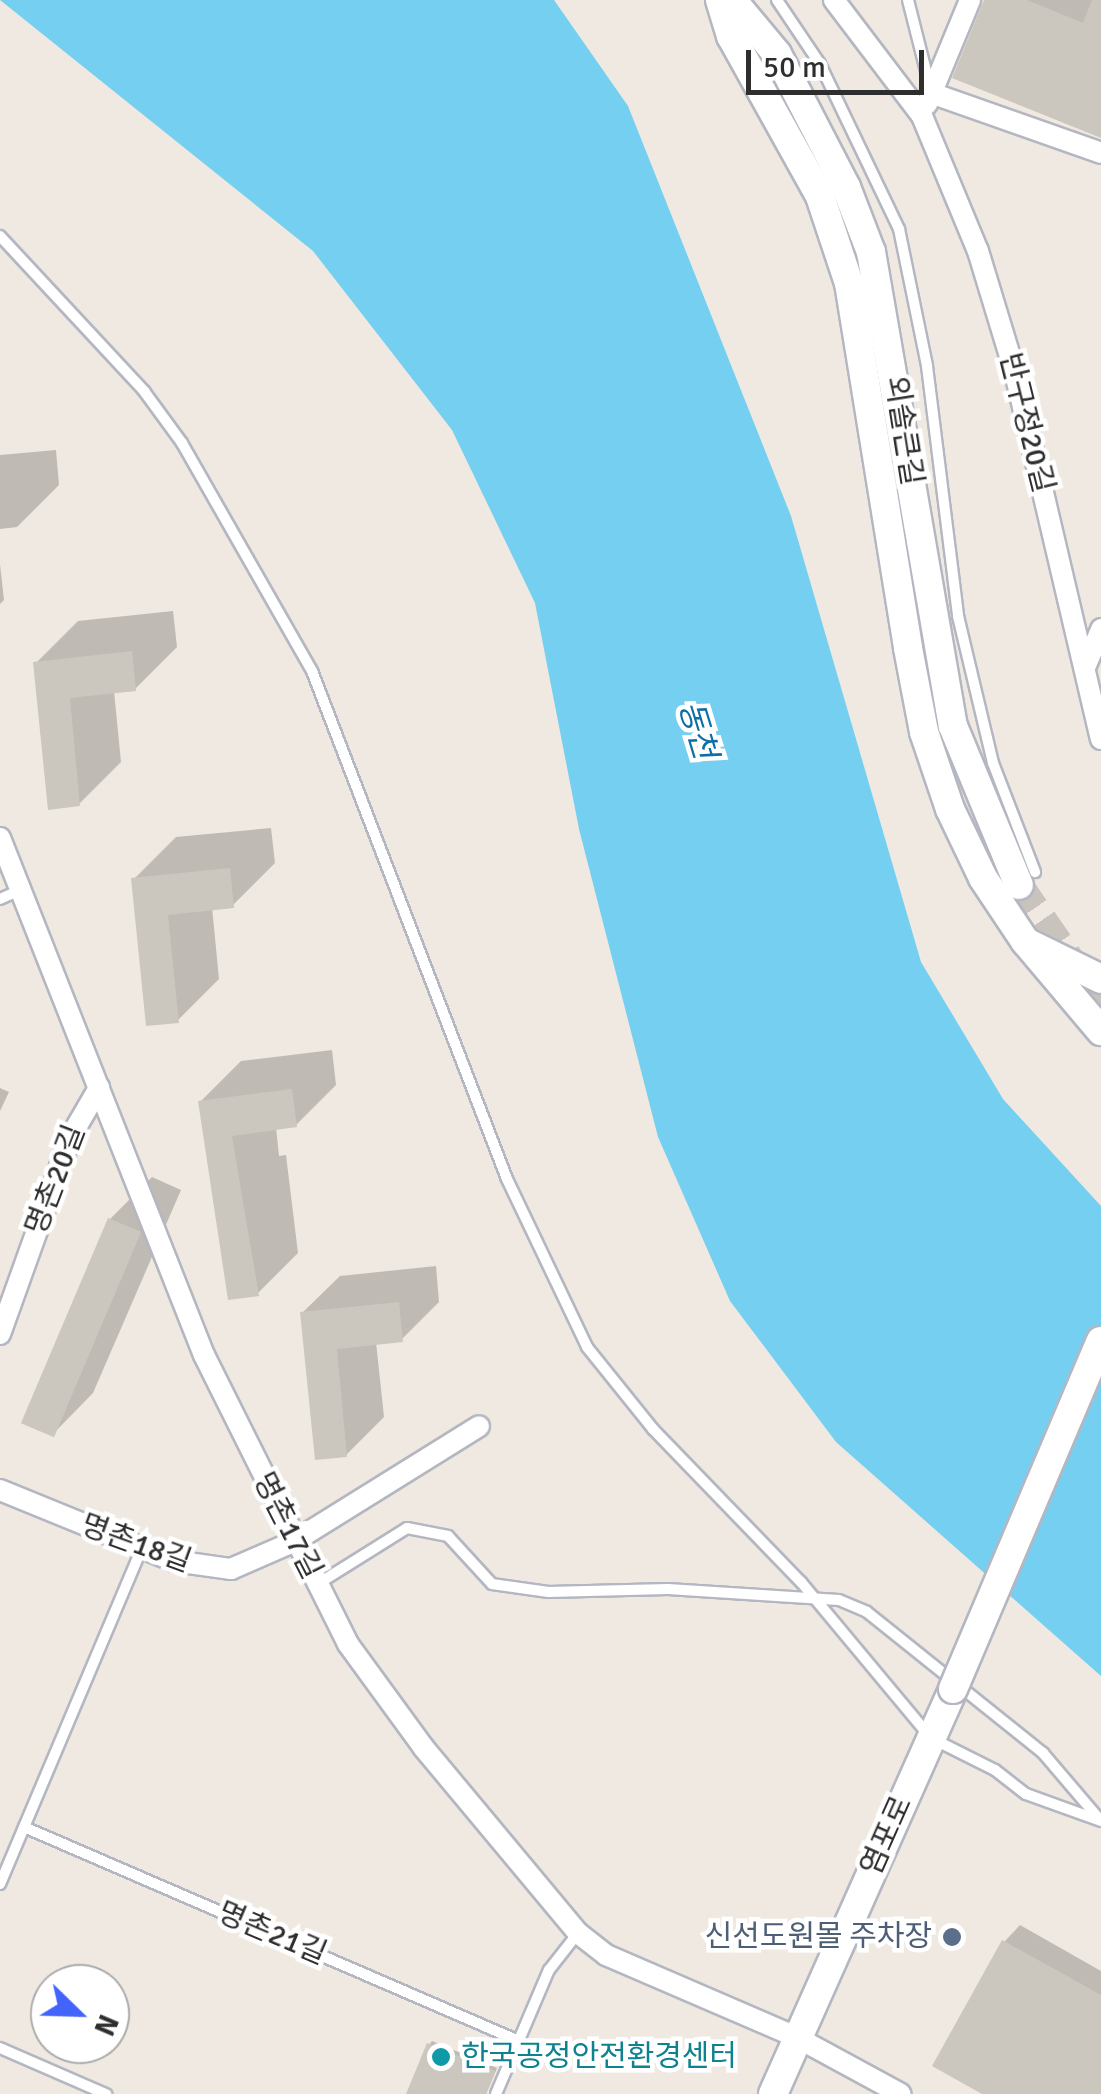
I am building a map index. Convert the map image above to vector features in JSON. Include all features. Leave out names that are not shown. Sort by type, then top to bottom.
[{"type":"street","points":[[720,0],[730,36],[820,196],[849,283],[924,732],[950,810],[983,878],[1025,941],[1101,1031]]},
{"type":"street","name":"외솔큰길","points":[[732,0],[792,82],[871,252],[948,707],[1027,878]]},
{"type":"street","name":"반구정20길","points":[[834,0],[922,116],[978,251],[1015,373],[1101,739]]},
{"type":"street","points":[[922,116],[970,0]]},
{"type":"street","points":[[932,93],[1101,153]]},
{"type":"street","points":[[1086,665],[1101,630]]},
{"type":"street","name":"명촌17길","points":[[0,838],[204,1355],[293,1542],[348,1644],[423,1747],[578,1933],[606,1955],[796,2038],[900,2094]]},
{"type":"street","points":[[1025,941],[1101,979]]},
{"type":"street","name":"명촌20길","points":[[0,1334],[70,1136],[100,1088]]},
{"type":"street","name":"염포로","points":[[773,2094],[953,1689],[1101,1341]]},
{"type":"street","name":"명촌18길","points":[[0,1490],[142,1550],[202,1569],[231,1569],[293,1542],[480,1426]]},
{"type":"lane","points":[[777,0],[820,64],[899,229],[927,366],[958,616],[992,763],[1027,878]]},
{"type":"lane","points":[[908,0],[932,93]]},
{"type":"lane","points":[[0,236],[144,391],[182,443],[312,671],[513,1195],[587,1347],[653,1429],[815,1598],[931,1738],[995,1770],[1026,1794],[1101,1821]]},
{"type":"lane","points":[[0,899],[21,889]]},
{"type":"lane","points":[[316,1585],[406,1528],[448,1536],[492,1584],[548,1592],[668,1589],[815,1598],[867,1612],[1043,1753],[1101,1821]]},
{"type":"lane","points":[[0,1884],[142,1550]]},
{"type":"lane","name":"명촌21길","points":[[24,1827],[519,2041]]},
{"type":"lane","points":[[496,2094],[561,1949],[578,1933]]},
{"type":"lane","points":[[0,2048],[106,2094]]},
{"type":"water","name":"동천","points":[[0,0],[554,0],[628,106],[791,516],[921,962],[1003,1099],[1101,1206],[1101,1676],[836,1442],[730,1301],[658,1137],[579,829],[535,603],[452,430],[313,251]]},
{"type":"building","points":[[984,0],[1027,0],[1083,23],[1092,0],[1101,0],[1101,138],[952,78]]},
{"type":"building","points":[[132,651],[136,691],[70,698],[80,806],[48,810],[33,662]]},
{"type":"building","points":[[230,868],[234,908],[168,915],[179,1023],[146,1026],[131,878]]},
{"type":"building","points":[[292,1089],[297,1127],[232,1136],[259,1296],[228,1300],[198,1101]]},
{"type":"building","points":[[108,1218],[141,1232],[54,1437],[21,1423]]},
{"type":"building","points":[[399,1302],[403,1342],[337,1349],[347,1457],[315,1460],[300,1312]]},
{"type":"building","points":[[1002,1940],[1101,1995],[1101,2094],[982,2094],[932,2066]]},
{"type":"building","name":"한국공정안전환경센터","points":[[427,2043],[495,2071],[486,2094],[406,2094]]},
{"type":"tunnel","points":[[1019,885],[1101,1004]]},
{"type":"place","name":"신선도원몰 주차장","points":[[952,1937]]},
{"type":"place","name":"한국공정안전환경센터","points":[[441,2057]]}]
